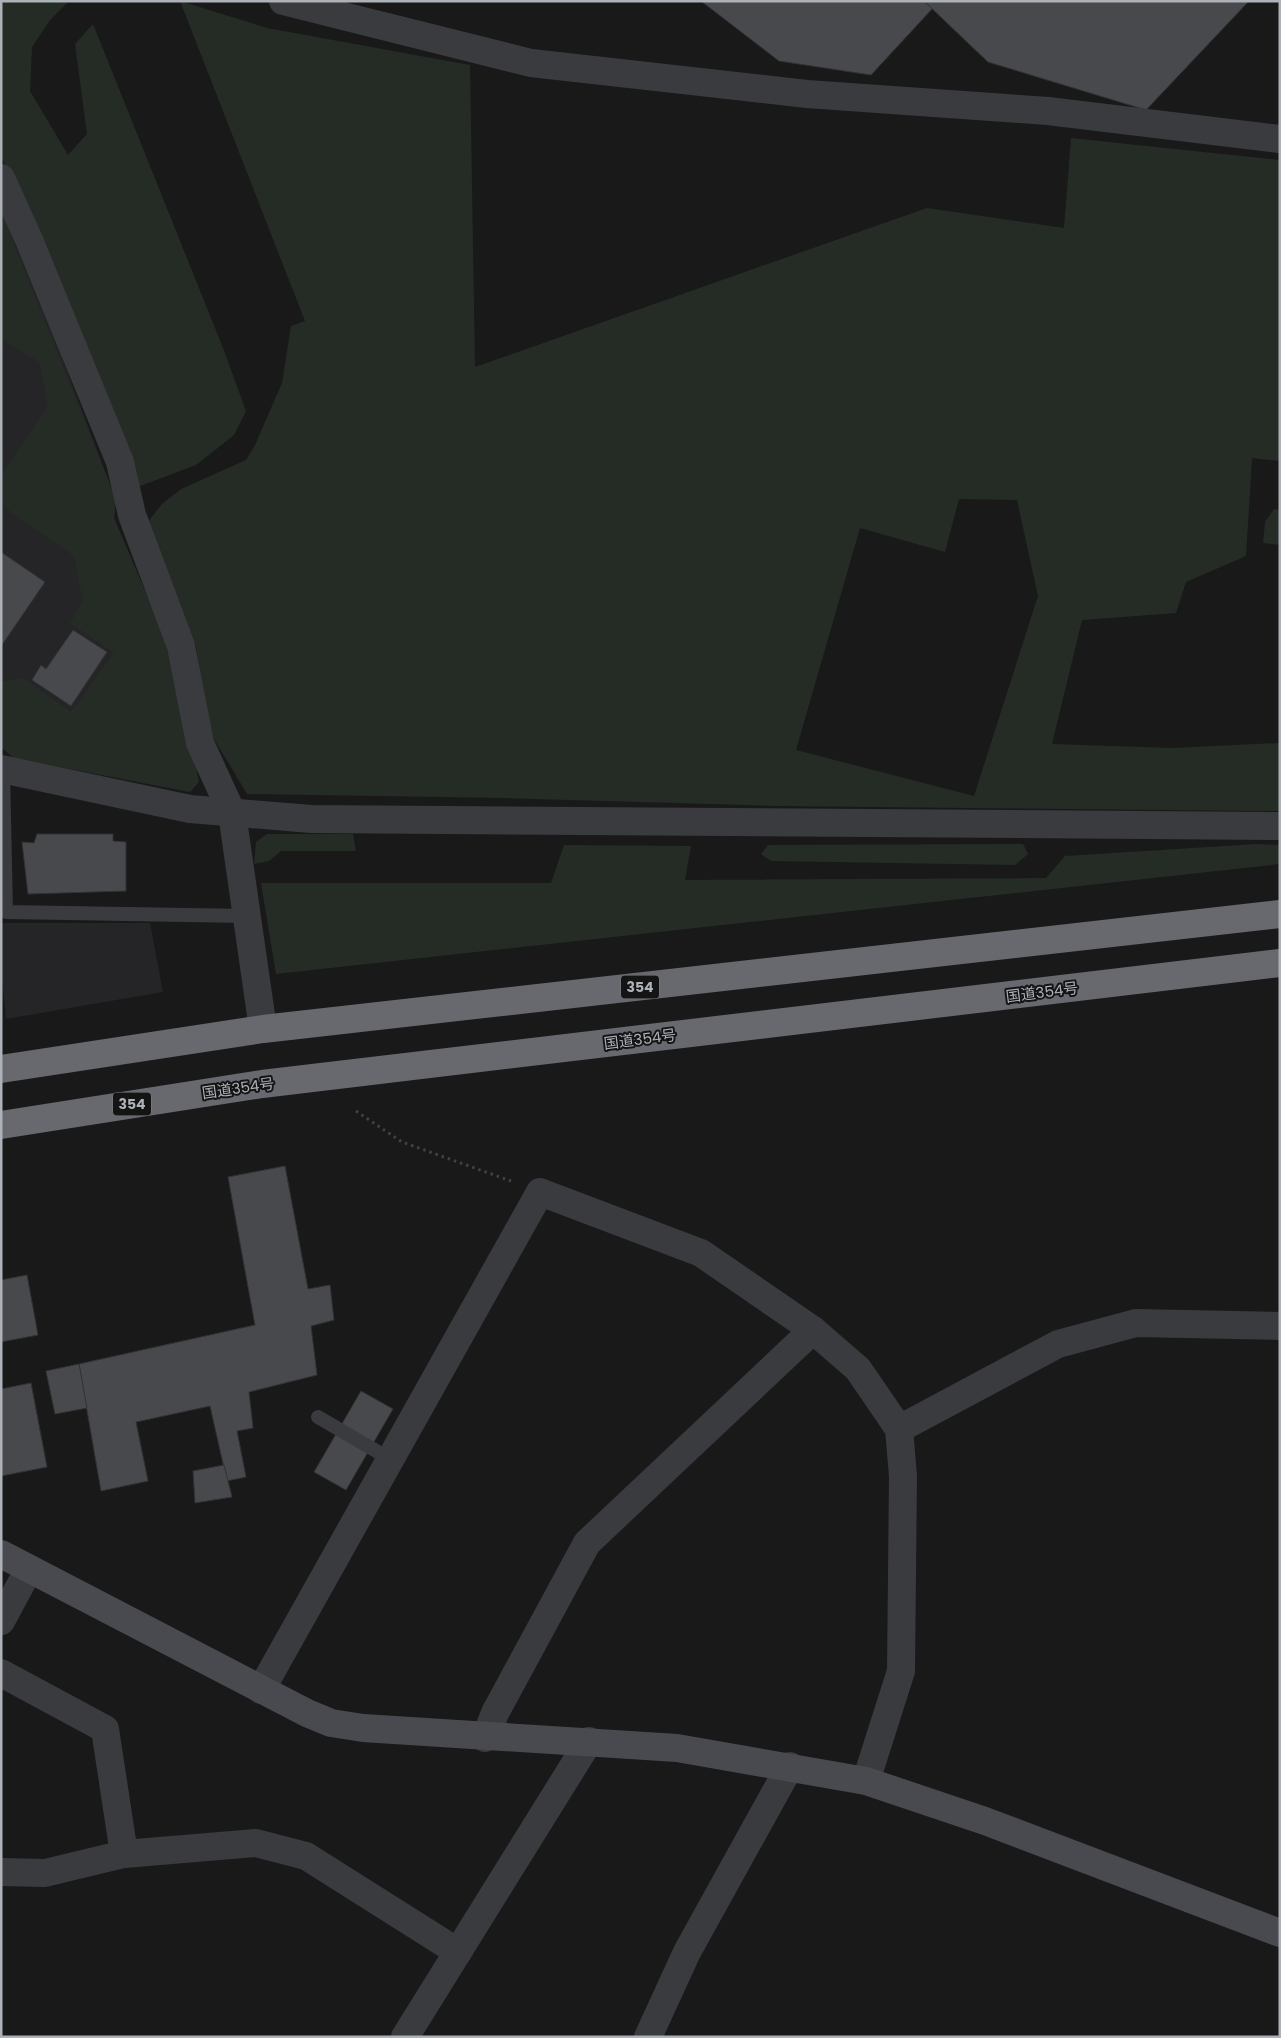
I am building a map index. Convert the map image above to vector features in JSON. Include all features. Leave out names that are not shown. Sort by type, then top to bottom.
[{"type":"highway","name":"354","points":[[1,1069],[263,1029],[1280,914]]},
{"type":"highway","name":"国道354号","points":[[1,1125],[262,1084],[1280,963]]},
{"type":"street","points":[[283,1],[531,64],[807,94],[1048,111],[1280,139]]},
{"type":"street","points":[[1,178],[29,240],[120,462],[132,515],[181,646],[200,743],[232,814],[263,1029]]},
{"type":"street","points":[[2,770],[190,808],[232,814],[311,819],[1280,826]]},
{"type":"street","points":[[261,1690],[540,1192],[700,1253],[813,1330],[858,1369],[899,1429],[903,1476],[901,1670],[866,1781]]},
{"type":"street","points":[[899,1429],[1058,1344],[1136,1322],[1280,1326]]},
{"type":"street","points":[[485,1738],[495,1713],[587,1543],[813,1330]]},
{"type":"street","points":[[1,1554],[261,1690],[331,1723],[363,1728],[485,1738],[677,1748],[790,1766],[866,1781],[985,1821],[1280,1933]]},
{"type":"street","points":[[1,1621],[29,1569]]},
{"type":"street","points":[[1,1673],[105,1729],[124,1854]]},
{"type":"street","points":[[405,2037],[589,1742]]},
{"type":"street","points":[[648,2037],[687,1952],[790,1766]]},
{"type":"street","points":[[1,1872],[44,1873],[124,1854],[256,1843],[306,1856],[458,1952]]},
{"type":"lane","points":[[2,770],[6,912],[247,916]]},
{"type":"lane","points":[[318,1417],[390,1459]]},
{"type":"path","points":[[356,1111],[402,1142],[540,1192]]},
{"type":"shaded area","points":[[1,1],[69,1],[50,20],[32,47],[30,91],[68,155],[87,134],[75,44],[93,24],[223,348],[246,411],[234,435],[196,465],[135,488],[1,155]]},
{"type":"shaded area","points":[[180,1],[267,28],[470,65],[475,367],[927,208],[1064,228],[1071,138],[1280,160],[1280,461],[1252,458],[1246,556],[1186,582],[1176,613],[1082,620],[1052,744],[1172,748],[1280,743],[1280,811],[777,806],[503,798],[247,794],[208,729],[196,646],[147,523],[162,504],[181,489],[246,460],[255,445],[282,383],[291,326],[305,321]],"holes":[[[959,499],[1017,500],[1038,596],[974,796],[796,750],[860,528],[945,552]]]},
{"type":"shaded area","points":[[1,210],[55,339],[116,500],[114,518],[199,782],[190,792],[14,758],[1,747]]},
{"type":"shaded area","points":[[1,211],[116,500],[114,518],[172,654],[199,782],[190,792],[14,758],[1,747],[1,682],[23,678],[71,712],[114,653],[70,623],[83,601],[74,556],[1,505],[1,476],[48,407],[40,363],[1,338]]},
{"type":"shaded area","points":[[1274,509],[1280,510],[1280,545],[1263,543],[1265,522]]},
{"type":"shaded area","points":[[267,834],[353,834],[356,851],[281,851],[269,861],[254,864],[256,842]]},
{"type":"shaded area","points":[[1023,844],[1028,854],[1015,865],[771,861],[761,854],[768,845]]},
{"type":"shaded area","points":[[1256,844],[1280,845],[1280,864],[276,974],[261,883],[551,883],[564,845],[691,846],[685,880],[1046,878],[1065,856]]},
{"type":"shaded area","points":[[1,923],[150,923],[163,992],[6,1019],[1,968]]},
{"type":"building","points":[[701,1],[924,1],[932,9],[871,75],[779,61]]},
{"type":"building","points":[[924,1],[1249,1],[1146,110],[988,62]]},
{"type":"building","points":[[1,552],[45,582],[2,645],[1,645]]},
{"type":"building","points":[[73,630],[107,652],[71,706],[32,680],[41,665],[46,669]]},
{"type":"building","points":[[37,834],[113,834],[113,841],[126,842],[126,891],[28,894],[22,842],[34,843]]},
{"type":"building","points":[[285,1166],[308,1289],[330,1285],[334,1320],[311,1326],[317,1375],[249,1392],[253,1428],[237,1431],[246,1477],[227,1481],[210,1406],[136,1422],[148,1481],[101,1491],[79,1364],[255,1325],[228,1177]]},
{"type":"building","points":[[27,1275],[38,1335],[1,1342],[1,1280]]},
{"type":"building","points":[[79,1364],[87,1408],[55,1414],[46,1371]]},
{"type":"building","points":[[31,1383],[47,1467],[1,1476],[1,1389]]},
{"type":"building","points":[[361,1391],[393,1409],[346,1490],[314,1472]]},
{"type":"building","points":[[224,1465],[232,1497],[195,1503],[193,1471]]}]
